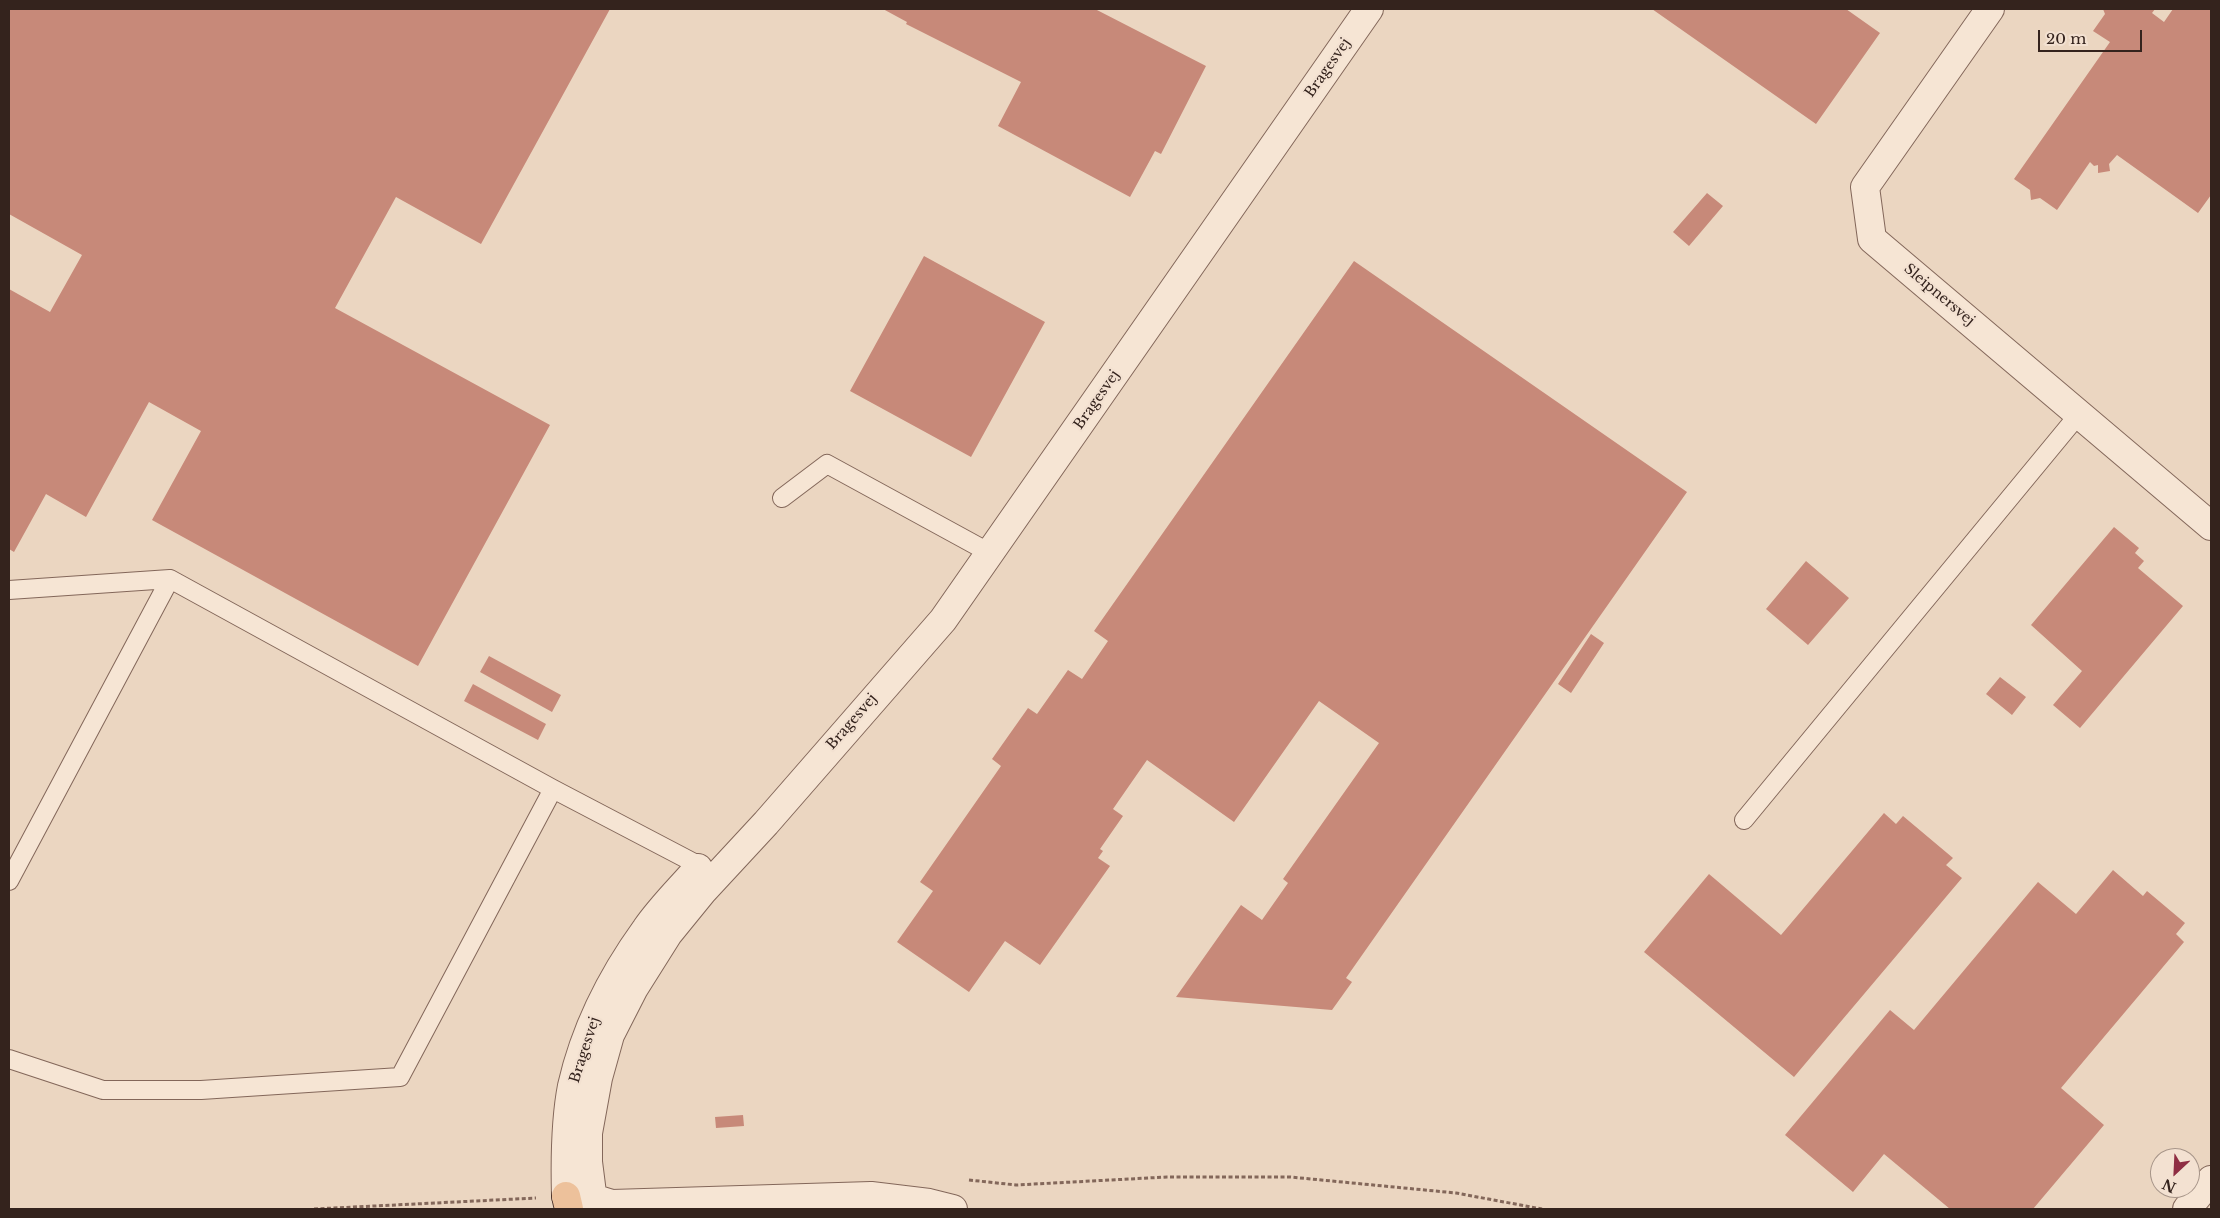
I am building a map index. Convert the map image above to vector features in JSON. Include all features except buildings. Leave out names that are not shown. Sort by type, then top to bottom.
[{"type":"street","name":"Bragesvej","points":[[577,1204],[588,1162],[588,1133],[598,1078],[610,1035],[634,988],[668,934],[703,891],[766,823],[943,620],[1369,9]]},
{"type":"street","name":"Sleipnersvej","points":[[1990,9],[1866,187],[1872,239],[2211,526]]},
{"type":"street","name":"Bragesvej","points":[[577,1204],[567,1126],[572,1086],[591,1024],[617,974],[647,928],[700,866],[805,776]]},
{"type":"street","points":[[577,1204],[596,1199],[612,1204],[871,1196],[929,1203],[953,1209]]},
{"type":"lane","points":[[1744,820],[2079,414]]},
{"type":"lane","points":[[782,498],[827,464],[990,553]]},
{"type":"lane","points":[[9,881],[170,579]]},
{"type":"lane","points":[[9,590],[170,579],[553,789],[700,866]]},
{"type":"lane","points":[[9,1059],[103,1090],[201,1090],[400,1077],[553,789]]},
{"type":"path","points":[[964,1180],[1016,1185],[1167,1177],[1290,1177],[1456,1193],[1542,1209]]},
{"type":"path","points":[[314,1209],[577,1204]]}]
